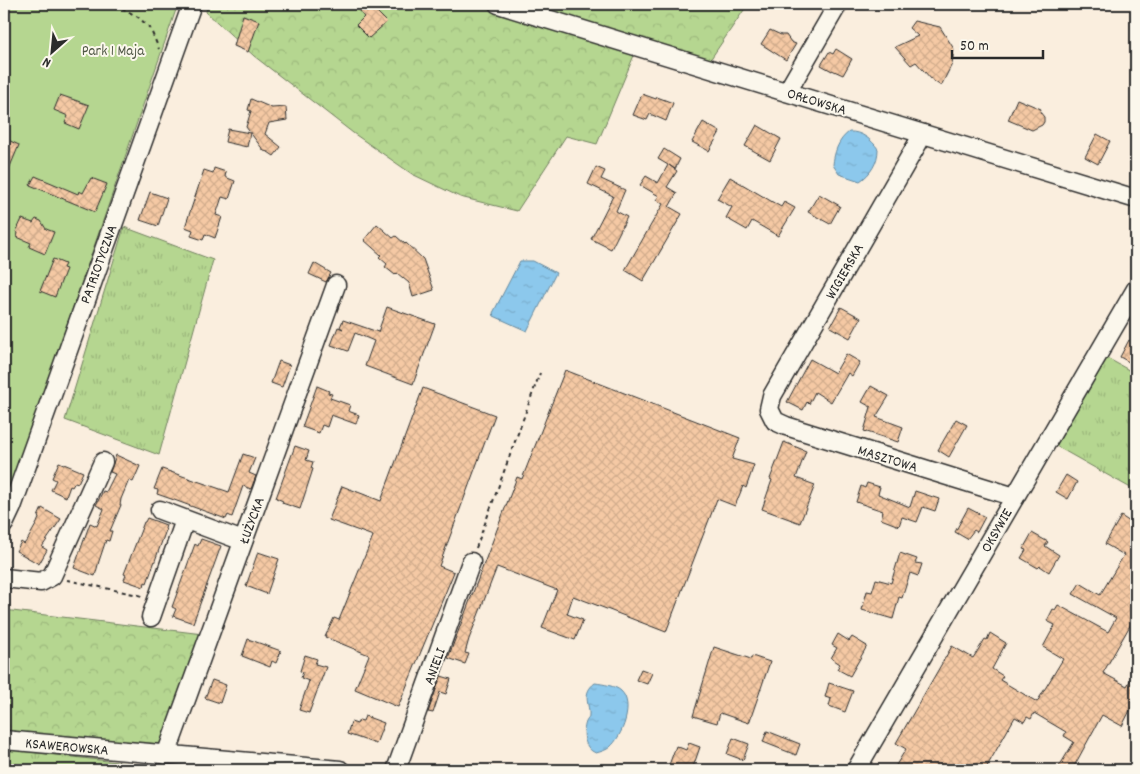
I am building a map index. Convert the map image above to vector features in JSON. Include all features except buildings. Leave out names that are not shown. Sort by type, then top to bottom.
[{"type":"street","name":"PATRIOTYCZNA","points":[[4,524],[12,508],[192,4]]},
{"type":"street","name":"ORŁOWSKA","points":[[498,4],[1136,199]]},
{"type":"street","points":[[787,92],[838,4]]},
{"type":"street","name":"WIGIERSKA","points":[[768,409],[772,396],[923,134]]},
{"type":"street","name":"ŁUŻYCKA","points":[[166,755],[336,285]]},
{"type":"street","name":"OKSYWIE","points":[[856,770],[1136,289]]},
{"type":"street","name":"MASZTOWA","points":[[768,409],[775,421],[786,426],[1015,498]]},
{"type":"street","points":[[4,578],[41,582],[52,576],[103,462]]},
{"type":"street","points":[[160,510],[243,541]]},
{"type":"street","points":[[151,617],[185,520]]},
{"type":"street","name":"ANIELI","points":[[396,770],[471,562]]},
{"type":"street","name":"KSAWEROWSKA","points":[[4,740],[340,770]]},
{"type":"path","points":[[115,4],[138,17],[150,28],[169,66]]},
{"type":"path","points":[[471,562],[540,373]]},
{"type":"path","points":[[60,578],[105,590],[158,599]]},
{"type":"green space","name":"Park 1 Maja","points":[[4,4],[178,4],[4,507]]},
{"type":"green space","points":[[208,4],[748,4],[710,60],[640,41],[597,144],[566,136],[517,211],[460,197],[412,174],[353,133],[254,56],[206,12]]},
{"type":"green space","points":[[124,227],[213,260],[159,455],[65,420]]},
{"type":"green space","points":[[1107,358],[1136,374],[1136,491],[1056,446]]},
{"type":"green space","points":[[4,610],[203,634],[161,744],[4,733]]},
{"type":"green space","points":[[4,749],[151,766],[148,770],[4,770]]},
{"type":"water","points":[[849,132],[858,133],[866,137],[878,149],[873,167],[860,181],[839,174],[833,165],[837,147]]},
{"type":"water","points":[[520,261],[533,261],[556,273],[527,331],[494,316],[493,313]]},
{"type":"water","points":[[595,683],[619,689],[625,697],[627,704],[625,720],[619,736],[609,748],[596,753],[589,748],[584,736],[586,722],[589,718],[587,695]]}]
